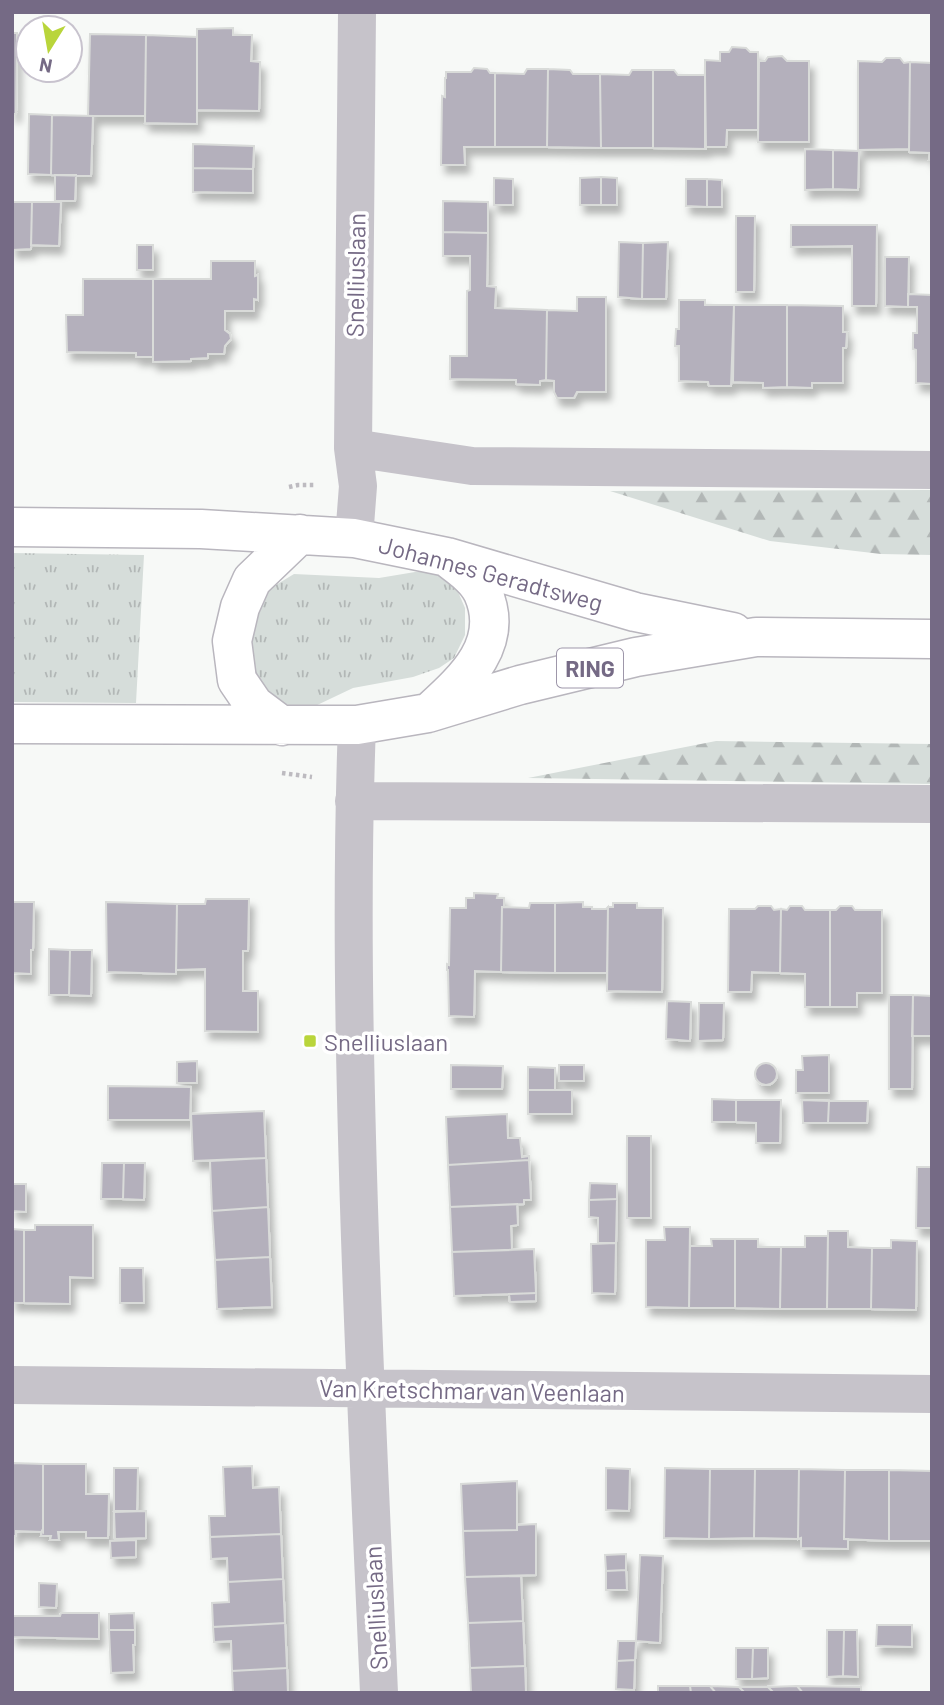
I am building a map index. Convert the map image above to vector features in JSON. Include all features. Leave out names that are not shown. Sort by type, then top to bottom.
[{"type":"main road","name":"Johannes Geradtsweg","points":[[12,527],[201,529],[354,538],[447,557],[635,612],[756,637]]},
{"type":"main road","points":[[282,726],[254,705],[237,680],[232,641],[240,607],[252,580],[300,534]]},
{"type":"main road","points":[[428,713],[467,675],[483,653],[489,634],[490,616],[482,592],[468,573],[447,557]]},
{"type":"main road","name":"Johannes Geradtsweg","points":[[12,724],[357,725],[428,713],[520,685],[636,657],[756,637],[932,639]]},
{"type":"street","name":"Snelliuslaan","points":[[354,538],[358,486],[353,448],[357,12]]},
{"type":"street","points":[[353,448],[472,466],[932,470]]},
{"type":"street","name":"Snelliuslaan","points":[[357,725],[354,789],[354,1035],[365,1389],[379,1693]]},
{"type":"street","points":[[354,789],[932,804]]},
{"type":"street","name":"Van Kretschmar van Veenlaan","points":[[12,1385],[932,1394]]},
{"type":"path","points":[[285,773],[329,779],[354,789]]},
{"type":"green space","points":[[932,490],[932,555],[881,554],[770,541],[610,491]]},
{"type":"green space","points":[[12,553],[144,555],[136,703],[12,702]]},
{"type":"green space","points":[[415,572],[437,572],[456,587],[465,608],[465,635],[454,658],[439,668],[413,677],[353,688],[313,707],[294,708],[267,694],[252,666],[251,641],[253,618],[266,591],[294,574],[379,578]]},
{"type":"green space","points":[[716,741],[932,744],[932,784],[528,778]]},
{"type":"building","points":[[233,28],[233,35],[252,35],[251,61],[260,62],[259,111],[197,110],[197,29]]},
{"type":"building","points":[[12,33],[14,33],[16,114],[12,114]]},
{"type":"building","points":[[90,34],[146,35],[145,116],[88,116]]},
{"type":"building","points":[[146,35],[197,37],[197,124],[145,123]]},
{"type":"building","points":[[732,47],[758,52],[758,130],[727,130],[726,147],[705,147],[705,60],[720,61],[720,52],[729,52]]},
{"type":"building","points":[[782,56],[787,61],[809,61],[809,142],[758,142],[759,61]]},
{"type":"building","points":[[886,58],[900,58],[904,63],[910,62],[909,149],[858,150],[858,61],[882,62]]},
{"type":"building","points":[[910,62],[932,63],[932,160],[929,160],[930,153],[909,152]]},
{"type":"building","points":[[474,68],[495,73],[495,147],[464,147],[465,165],[441,165],[442,96],[445,97],[446,72],[471,72]]},
{"type":"building","points":[[527,69],[548,69],[547,147],[495,147],[495,73],[524,74]]},
{"type":"building","points":[[548,69],[570,70],[573,74],[600,74],[601,148],[547,147]]},
{"type":"building","points":[[632,70],[653,70],[653,148],[601,148],[600,74],[629,75]]},
{"type":"building","points":[[653,70],[674,70],[678,75],[705,75],[706,149],[653,148]]},
{"type":"building","points":[[29,114],[52,115],[51,175],[28,174]]},
{"type":"building","points":[[52,115],[93,116],[91,176],[51,175]]},
{"type":"building","points":[[193,144],[254,146],[253,169],[193,168]]},
{"type":"building","points":[[805,149],[833,150],[833,189],[805,190]]},
{"type":"building","points":[[833,150],[859,151],[858,190],[833,189]]},
{"type":"building","points":[[193,168],[253,169],[253,193],[193,192]]},
{"type":"building","points":[[55,175],[76,175],[75,201],[55,201]]},
{"type":"building","points":[[601,177],[601,205],[580,205],[580,178]]},
{"type":"building","points":[[601,177],[617,178],[617,205],[601,205]]},
{"type":"building","points":[[494,178],[513,179],[513,205],[494,205]]},
{"type":"building","points":[[686,179],[707,179],[707,207],[686,206]]},
{"type":"building","points":[[707,179],[722,180],[722,207],[707,207]]},
{"type":"building","points":[[443,201],[488,202],[488,233],[443,232]]},
{"type":"building","points":[[12,202],[32,202],[31,249],[12,250]]},
{"type":"building","points":[[32,202],[61,202],[59,246],[31,245]]},
{"type":"building","points":[[736,216],[755,216],[754,292],[736,292]]},
{"type":"building","points":[[791,225],[877,225],[876,306],[852,306],[852,246],[791,247]]},
{"type":"building","points":[[443,232],[488,233],[487,286],[496,287],[495,308],[547,310],[546,380],[540,381],[540,385],[516,384],[516,380],[450,379],[450,356],[467,356],[470,256],[443,256]]},
{"type":"building","points":[[619,242],[643,243],[642,299],[618,297]]},
{"type":"building","points":[[668,242],[666,299],[642,299],[643,243]]},
{"type":"building","points":[[137,245],[153,245],[153,270],[137,270]]},
{"type":"building","points":[[885,257],[909,257],[908,307],[885,306]]},
{"type":"building","points":[[211,261],[255,261],[258,300],[254,299],[254,311],[225,311],[225,330],[231,339],[225,346],[224,354],[208,354],[208,358],[191,361],[153,362],[153,279],[211,279]]},
{"type":"building","points":[[83,279],[153,279],[153,357],[136,357],[136,353],[67,352],[66,315],[83,315]]},
{"type":"building","points":[[908,294],[932,295],[932,384],[916,383],[913,333],[917,333],[917,307],[908,307]]},
{"type":"building","points":[[577,297],[606,297],[606,392],[577,392],[574,398],[557,398],[554,381],[546,380],[547,310],[577,311]]},
{"type":"building","points":[[679,300],[705,300],[705,305],[734,305],[731,386],[709,386],[708,382],[679,381],[679,346],[675,346],[676,329],[679,329]]},
{"type":"building","points":[[734,305],[787,305],[787,387],[763,388],[763,383],[733,382]]},
{"type":"building","points":[[787,305],[843,306],[843,332],[847,332],[846,348],[843,348],[843,383],[812,383],[812,388],[787,387]]},
{"type":"building","points":[[474,893],[498,894],[497,898],[504,898],[501,972],[475,971],[474,1017],[449,1016],[447,964],[449,965],[450,908],[466,908],[466,898],[474,898]]},
{"type":"building","points":[[206,899],[249,899],[248,951],[243,951],[243,991],[258,991],[258,1032],[205,1031],[205,969],[176,970],[177,904],[205,904]]},
{"type":"building","points":[[12,902],[34,902],[31,974],[12,973]]},
{"type":"building","points":[[106,902],[177,904],[176,974],[107,972]]},
{"type":"building","points":[[583,902],[583,907],[592,909],[608,907],[607,973],[555,973],[555,903]]},
{"type":"building","points":[[530,903],[555,903],[555,973],[501,972],[502,907],[529,908]]},
{"type":"building","points":[[613,903],[637,903],[637,908],[663,908],[662,992],[607,991],[608,907],[613,907]]},
{"type":"building","points":[[758,906],[781,909],[780,973],[752,972],[751,992],[728,992],[729,909],[755,909]]},
{"type":"building","points":[[790,906],[802,906],[805,910],[830,910],[830,1007],[805,1007],[805,974],[780,973],[781,909],[787,910]]},
{"type":"building","points":[[840,906],[852,906],[855,910],[882,910],[882,993],[857,993],[857,1007],[830,1007],[830,910],[836,910]]},
{"type":"building","points":[[49,949],[70,950],[69,995],[49,995]]},
{"type":"building","points":[[70,950],[92,950],[91,996],[69,995]]},
{"type":"building","points":[[889,995],[913,995],[912,1089],[889,1089]]},
{"type":"building","points":[[913,995],[932,996],[932,1036],[912,1036]]},
{"type":"building","points":[[667,1001],[691,1002],[690,1041],[666,1039]]},
{"type":"building","points":[[699,1003],[724,1003],[723,1040],[698,1041]]},
{"type":"building","points":[[829,1055],[829,1093],[796,1093],[796,1070],[803,1070],[802,1056]]},
{"type":"building","points":[[197,1061],[197,1083],[177,1083],[177,1062]]},
{"type":"building","points":[[762,1063],[770,1063],[777,1070],[777,1078],[770,1085],[762,1085],[755,1078],[755,1070]]},
{"type":"building","points":[[451,1065],[503,1066],[502,1089],[451,1089]]},
{"type":"building","points":[[559,1065],[584,1065],[584,1081],[559,1081]]},
{"type":"building","points":[[528,1067],[555,1068],[555,1090],[528,1090]]},
{"type":"building","points":[[108,1086],[191,1087],[190,1120],[108,1120]]},
{"type":"building","points":[[528,1090],[572,1090],[572,1114],[528,1114]]},
{"type":"building","points":[[712,1099],[736,1100],[736,1122],[712,1122]]},
{"type":"building","points":[[736,1100],[781,1100],[780,1143],[756,1143],[756,1123],[736,1122]]},
{"type":"building","points":[[802,1100],[829,1101],[828,1123],[803,1123]]},
{"type":"building","points":[[829,1101],[868,1101],[867,1123],[828,1123]]},
{"type":"building","points":[[264,1111],[266,1158],[193,1161],[191,1114]]},
{"type":"building","points":[[507,1114],[508,1138],[520,1138],[522,1157],[529,1156],[529,1160],[448,1165],[446,1117]]},
{"type":"building","points":[[627,1136],[651,1136],[651,1218],[627,1218]]},
{"type":"building","points":[[266,1158],[268,1207],[212,1211],[210,1161]]},
{"type":"building","points":[[529,1160],[531,1200],[524,1200],[524,1204],[450,1207],[448,1165]]},
{"type":"building","points":[[102,1163],[124,1163],[123,1199],[101,1199]]},
{"type":"building","points":[[124,1163],[145,1163],[144,1200],[123,1199]]},
{"type":"building","points":[[917,1167],[932,1167],[932,1228],[916,1228]]},
{"type":"building","points":[[590,1183],[617,1184],[617,1199],[589,1200]]},
{"type":"building","points":[[12,1184],[26,1184],[26,1212],[12,1211]]},
{"type":"building","points":[[617,1199],[616,1243],[598,1243],[598,1218],[589,1217],[589,1200]]},
{"type":"building","points":[[517,1204],[518,1225],[511,1226],[512,1250],[452,1252],[450,1207]]},
{"type":"building","points":[[268,1207],[270,1257],[215,1260],[212,1211]]},
{"type":"building","points":[[35,1225],[93,1225],[93,1278],[70,1277],[70,1304],[24,1303],[24,1230],[35,1230]]},
{"type":"building","points":[[664,1227],[690,1227],[689,1308],[646,1307],[646,1240],[665,1240]]},
{"type":"building","points":[[12,1229],[24,1230],[24,1303],[12,1303]]},
{"type":"building","points":[[828,1231],[848,1231],[848,1247],[872,1248],[871,1309],[827,1309]]},
{"type":"building","points":[[805,1236],[828,1236],[827,1309],[780,1309],[781,1247],[805,1247]]},
{"type":"building","points":[[711,1239],[735,1239],[735,1308],[689,1308],[690,1246],[712,1246]]},
{"type":"building","points":[[735,1239],[758,1239],[758,1247],[781,1247],[780,1309],[735,1308]]},
{"type":"building","points":[[891,1240],[917,1241],[916,1310],[871,1309],[872,1248],[891,1248]]},
{"type":"building","points":[[616,1243],[615,1294],[592,1293],[591,1244]]},
{"type":"building","points":[[534,1249],[536,1293],[454,1296],[452,1252]]},
{"type":"building","points":[[270,1257],[272,1307],[217,1309],[215,1260]]},
{"type":"building","points":[[120,1268],[143,1268],[144,1303],[120,1303]]},
{"type":"building","points":[[536,1293],[536,1301],[510,1302],[509,1294]]},
{"type":"building","points":[[12,1463],[43,1464],[43,1532],[16,1531],[16,1536],[12,1536]]},
{"type":"building","points":[[43,1464],[86,1464],[86,1494],[109,1494],[108,1538],[86,1538],[86,1532],[58,1532],[59,1540],[50,1540],[51,1536],[41,1536]]},
{"type":"building","points":[[252,1466],[253,1488],[279,1487],[281,1534],[210,1537],[209,1516],[225,1516],[223,1467]]},
{"type":"building","points":[[114,1468],[138,1468],[137,1511],[114,1511]]},
{"type":"building","points":[[606,1468],[630,1469],[629,1511],[606,1510]]},
{"type":"building","points":[[665,1468],[710,1469],[709,1539],[664,1538]]},
{"type":"building","points":[[710,1469],[755,1469],[754,1538],[709,1539]]},
{"type":"building","points":[[755,1469],[799,1469],[798,1539],[754,1538]]},
{"type":"building","points":[[799,1469],[845,1470],[844,1539],[848,1539],[848,1549],[801,1548],[801,1538],[798,1539]]},
{"type":"building","points":[[845,1470],[889,1470],[889,1541],[844,1539]]},
{"type":"building","points":[[889,1470],[932,1471],[932,1541],[889,1541]]},
{"type":"building","points":[[517,1481],[517,1530],[463,1531],[461,1484]]},
{"type":"building","points":[[146,1511],[146,1538],[115,1539],[114,1512]]},
{"type":"building","points":[[536,1524],[536,1575],[465,1577],[463,1531],[517,1530],[517,1525]]},
{"type":"building","points":[[281,1534],[283,1579],[228,1582],[227,1558],[211,1559],[210,1537]]},
{"type":"building","points":[[136,1540],[136,1557],[111,1558],[110,1541]]},
{"type":"building","points":[[626,1554],[626,1570],[606,1571],[605,1555]]},
{"type":"building","points":[[640,1555],[663,1556],[660,1643],[636,1641]]},
{"type":"building","points":[[626,1570],[627,1590],[606,1590],[606,1571]]},
{"type":"building","points":[[521,1576],[523,1621],[468,1623],[465,1577]]},
{"type":"building","points":[[283,1579],[285,1623],[213,1627],[212,1603],[229,1602],[228,1582]]},
{"type":"building","points":[[39,1583],[57,1584],[56,1608],[39,1607]]},
{"type":"building","points":[[61,1613],[99,1613],[99,1639],[12,1637],[12,1616],[60,1616]]},
{"type":"building","points":[[134,1613],[135,1630],[109,1630],[109,1614]]},
{"type":"building","points":[[523,1621],[525,1666],[470,1668],[468,1623]]},
{"type":"building","points":[[285,1623],[287,1668],[232,1671],[231,1641],[214,1642],[213,1627]]},
{"type":"building","points":[[877,1625],[912,1625],[912,1647],[876,1646]]},
{"type":"building","points":[[109,1630],[135,1630],[134,1672],[111,1673]]},
{"type":"building","points":[[827,1630],[844,1630],[843,1676],[827,1677]]},
{"type":"building","points":[[844,1630],[857,1630],[858,1677],[843,1676]]},
{"type":"building","points":[[618,1641],[636,1641],[635,1660],[617,1661]]},
{"type":"building","points":[[736,1648],[753,1648],[752,1679],[736,1679]]},
{"type":"building","points":[[753,1648],[768,1648],[768,1678],[752,1679]]},
{"type":"building","points":[[635,1660],[634,1690],[616,1689],[617,1661]]},
{"type":"building","points":[[525,1666],[526,1693],[471,1693],[470,1668]]},
{"type":"building","points":[[287,1668],[288,1693],[233,1693],[232,1671]]},
{"type":"building","points":[[658,1686],[690,1686],[691,1693],[658,1693]]},
{"type":"building","points":[[690,1686],[710,1686],[716,1693],[691,1693]]},
{"type":"building","points":[[710,1686],[739,1687],[745,1693],[716,1693]]},
{"type":"building","points":[[797,1686],[861,1687],[861,1693],[803,1693]]},
{"type":"building","points":[[797,1686],[803,1693],[774,1693],[768,1687]]},
{"type":"building","points":[[739,1687],[768,1687],[774,1693],[745,1693]]},
{"type":"place","name":"Snelliuslaan","points":[[310,1041]]}]
